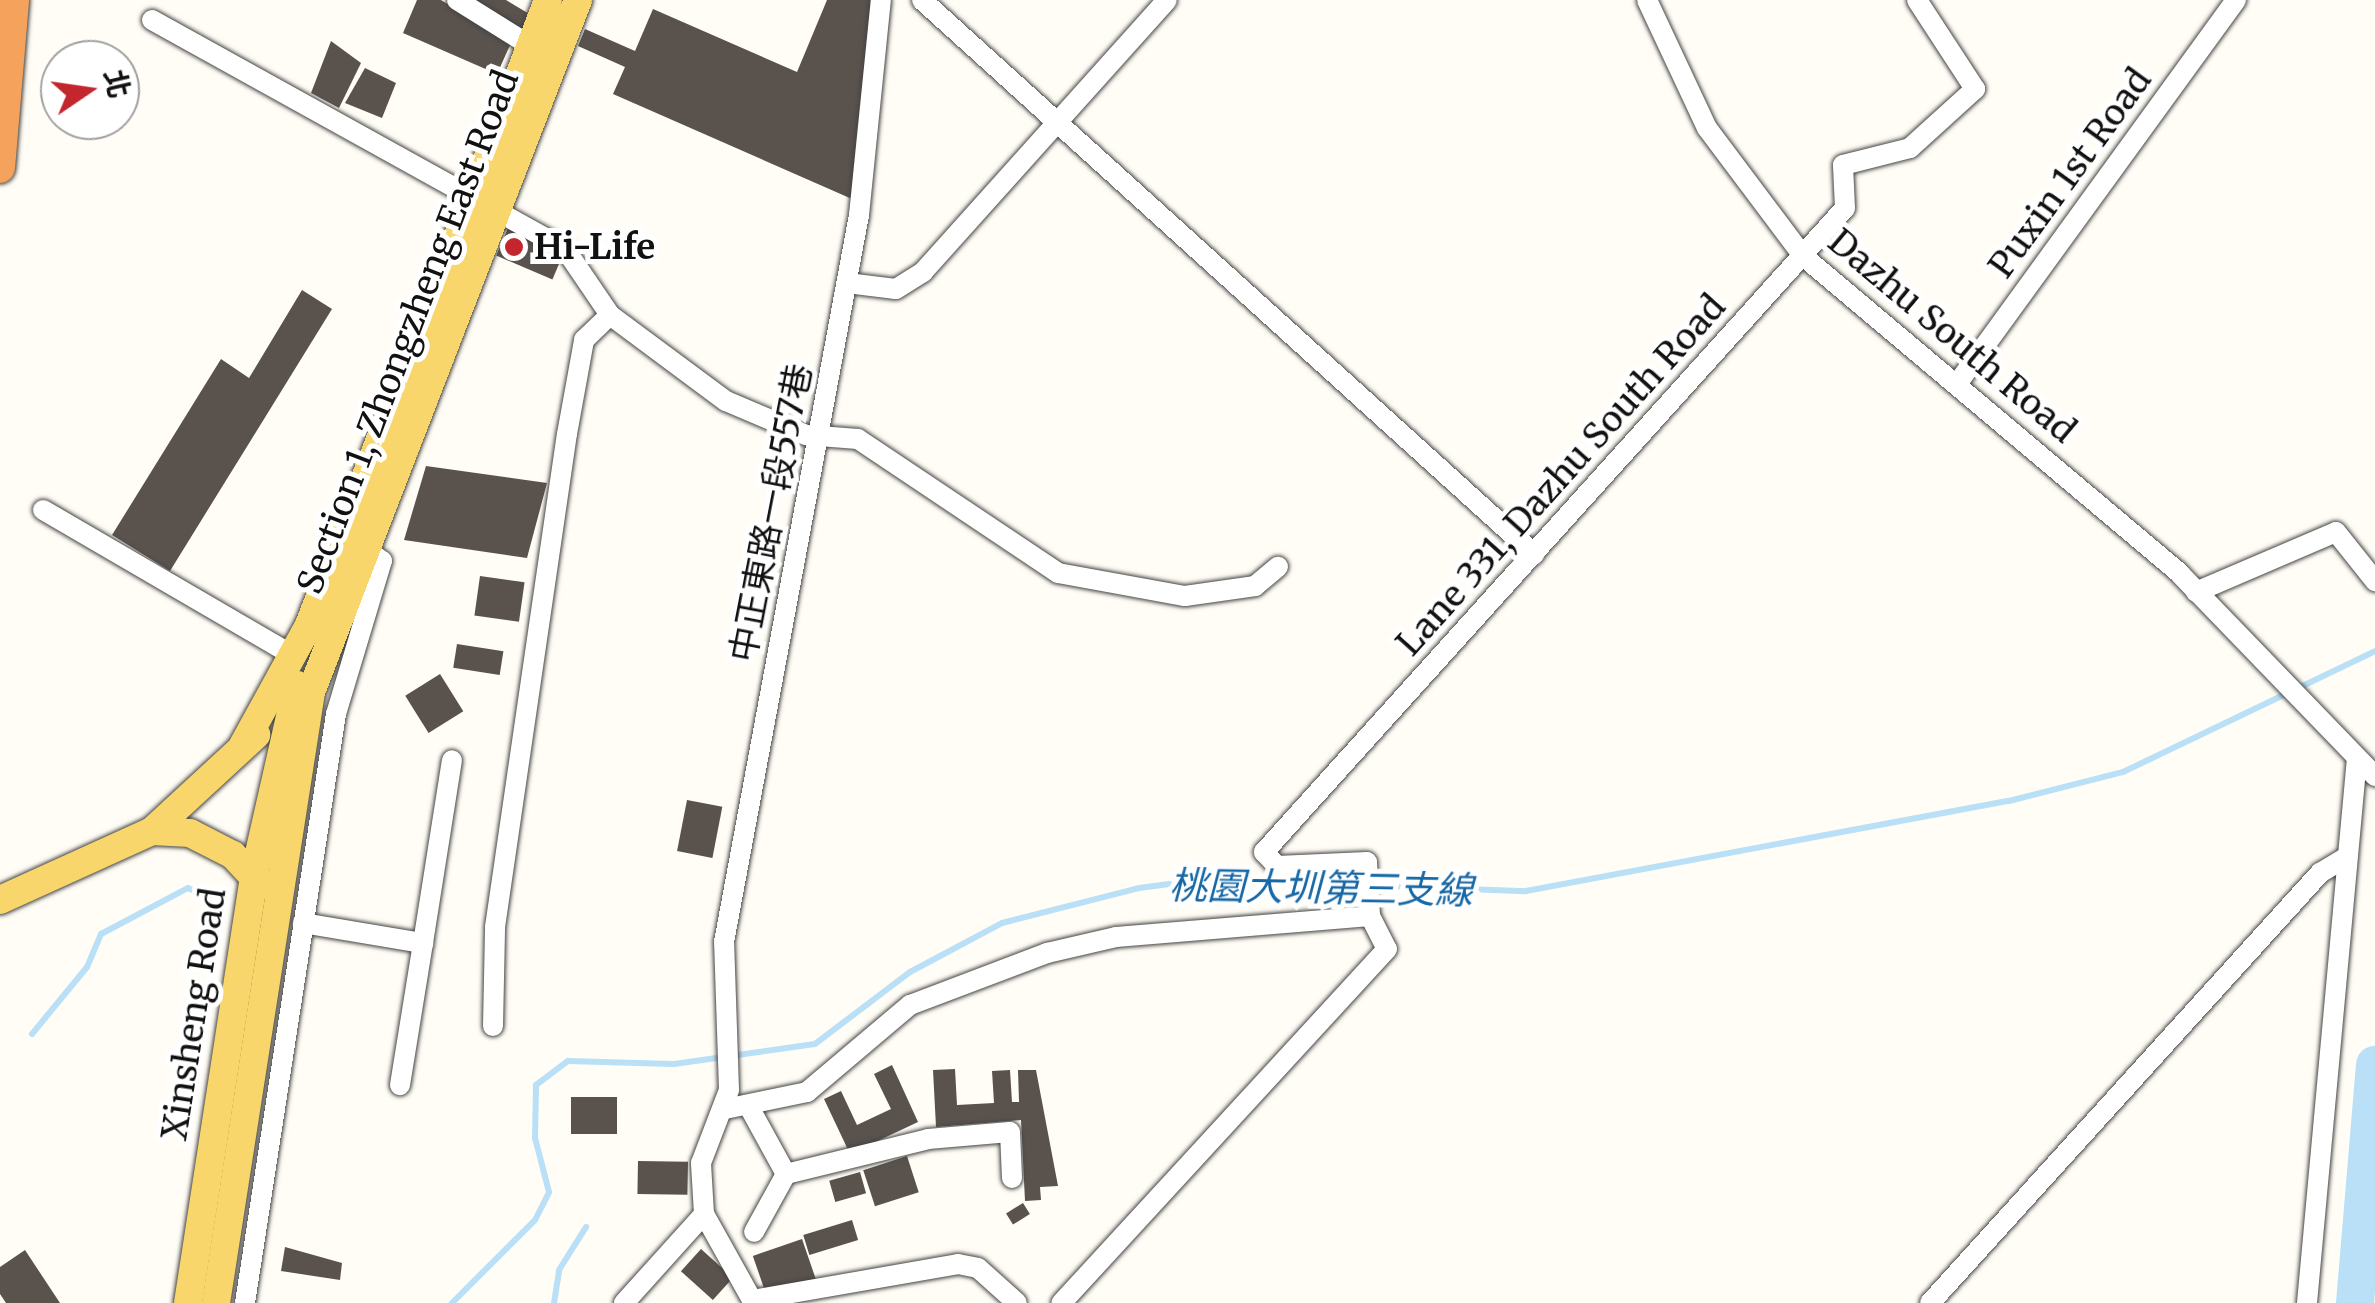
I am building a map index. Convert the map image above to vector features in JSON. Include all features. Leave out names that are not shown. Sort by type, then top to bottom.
[{"type":"highway","points":[[0,168],[14,0]]},
{"type":"main road","name":"Section 1, Zhongzheng East Road","points":[[483,204],[529,45],[548,0]]},
{"type":"main road","name":"Section 1, Zhongzheng East Road","points":[[274,902],[312,692],[354,542],[483,204],[578,0]]},
{"type":"main road","points":[[243,745],[354,542]]},
{"type":"main road","points":[[152,831],[190,832],[254,875],[284,713],[320,634],[354,542]]},
{"type":"main road","points":[[8,898],[152,831],[243,745],[312,692]]},
{"type":"main road","name":"Xinsheng Road","points":[[216,1303],[274,902],[254,875]]},
{"type":"main road","name":"Xinsheng Road","points":[[188,1303],[254,875]]},
{"type":"street","points":[[457,0],[529,45]]},
{"type":"street","name":"中正東路一段557巷","points":[[727,1100],[724,942],[847,283],[881,0]]},
{"type":"street","points":[[922,0],[1534,554]]},
{"type":"street","points":[[847,283],[896,289],[923,272],[1167,0]]},
{"type":"street","name":"Dazhu South Road","points":[[1647,0],[1707,128],[1802,256],[1957,384],[2196,592],[2366,767]]},
{"type":"street","name":"Lane 331, Dazhu South Road","points":[[1370,916],[1367,862],[1277,866],[1264,852],[1845,208],[1843,165],[1910,148],[1974,88],[1916,0]]},
{"type":"street","name":"Puxin 1st Road","points":[[1957,384],[2236,0]]},
{"type":"street","points":[[152,20],[565,249],[610,315],[726,401],[818,435],[858,439],[1058,573],[1185,596],[1255,586],[1278,567]]},
{"type":"street","points":[[492,1026],[494,927],[567,434],[584,340],[610,315]]},
{"type":"street","points":[[43,510],[294,656]]},
{"type":"street","points":[[2196,592],[2336,532],[2375,582]]},
{"type":"street","points":[[245,1303],[336,714],[382,561],[354,542]]},
{"type":"street","points":[[400,1085],[452,760]]},
{"type":"street","points":[[2307,1303],[2347,857],[2366,767]]},
{"type":"street","points":[[1930,1303],[2320,873],[2347,857]]},
{"type":"street","points":[[1017,1303],[978,1268],[958,1264],[752,1300],[704,1214],[701,1163],[727,1100],[748,1105],[807,1092],[910,1005],[1047,953],[1116,937],[1370,916],[1386,949],[1062,1303]]},
{"type":"street","points":[[304,924],[423,943]]},
{"type":"street","points":[[748,1105],[786,1174]]},
{"type":"street","points":[[754,1232],[786,1174],[928,1139],[1010,1132],[1012,1178]]},
{"type":"street","points":[[624,1303],[704,1214]]},
{"type":"building","points":[[417,0],[441,0],[511,43],[497,74],[403,33]]},
{"type":"building","points":[[473,0],[506,0],[531,15],[522,30]]},
{"type":"building","points":[[827,0],[871,0],[852,199],[613,94],[625,67],[578,46],[585,29],[635,51],[653,9],[797,72]]},
{"type":"building","points":[[331,41],[361,63],[339,108],[311,93]]},
{"type":"building","points":[[365,68],[396,83],[382,118],[345,103]]},
{"type":"building","points":[[508,228],[564,252],[552,279],[496,256]]},
{"type":"building","points":[[302,290],[332,309],[170,571],[112,535],[221,359],[249,378]]},
{"type":"building","points":[[426,466],[547,483],[527,558],[404,540]]},
{"type":"building","points":[[480,576],[525,582],[519,622],[474,616]]},
{"type":"building","points":[[457,644],[503,651],[500,675],[453,668]]},
{"type":"building","points":[[440,674],[463,711],[429,733],[405,696]]},
{"type":"building","points":[[687,800],[722,807],[712,858],[677,851]]},
{"type":"building","points":[[892,1065],[918,1122],[850,1154],[824,1099],[841,1091],[857,1125],[891,1109],[874,1074]]},
{"type":"building","points":[[955,1069],[957,1105],[994,1103],[992,1071],[1010,1070],[1012,1102],[1019,1102],[1018,1070],[1036,1070],[1058,1186],[1040,1187],[1041,1200],[1025,1201],[1021,1120],[936,1127],[933,1070]]},
{"type":"building","points":[[571,1097],[617,1097],[617,1134],[571,1134]]},
{"type":"building","points":[[907,1156],[919,1192],[875,1206],[863,1170]]},
{"type":"building","points":[[638,1161],[688,1162],[687,1195],[637,1194]]},
{"type":"building","points":[[860,1172],[866,1193],[835,1202],[829,1181]]},
{"type":"building","points":[[1023,1203],[1030,1214],[1013,1225],[1006,1214]]},
{"type":"building","points":[[852,1220],[858,1240],[809,1255],[803,1235]]},
{"type":"building","points":[[802,1239],[816,1279],[767,1296],[753,1256]]},
{"type":"building","points":[[285,1247],[342,1263],[340,1280],[281,1271]]},
{"type":"building","points":[[701,1249],[733,1278],[713,1300],[681,1271]]},
{"type":"building","points":[[25,1250],[60,1303],[6,1303],[0,1294],[0,1267]]},
{"type":"waterway","name":"桃園大圳第三支線","points":[[452,1303],[535,1220],[549,1192],[535,1138],[536,1085],[568,1061],[674,1064],[815,1044],[910,972],[1002,923],[1139,888],[1207,879],[1526,891],[2009,801],[2123,772],[2375,651]]},
{"type":"waterway","points":[[32,1034],[87,967],[101,934],[188,888],[204,895],[211,928]]},
{"type":"waterway","points":[[2355,1303],[2375,1065]]},
{"type":"waterway","points":[[554,1303],[559,1270],[586,1227]]},
{"type":"place","name":"Hi-Life","points":[[514,247]]}]
